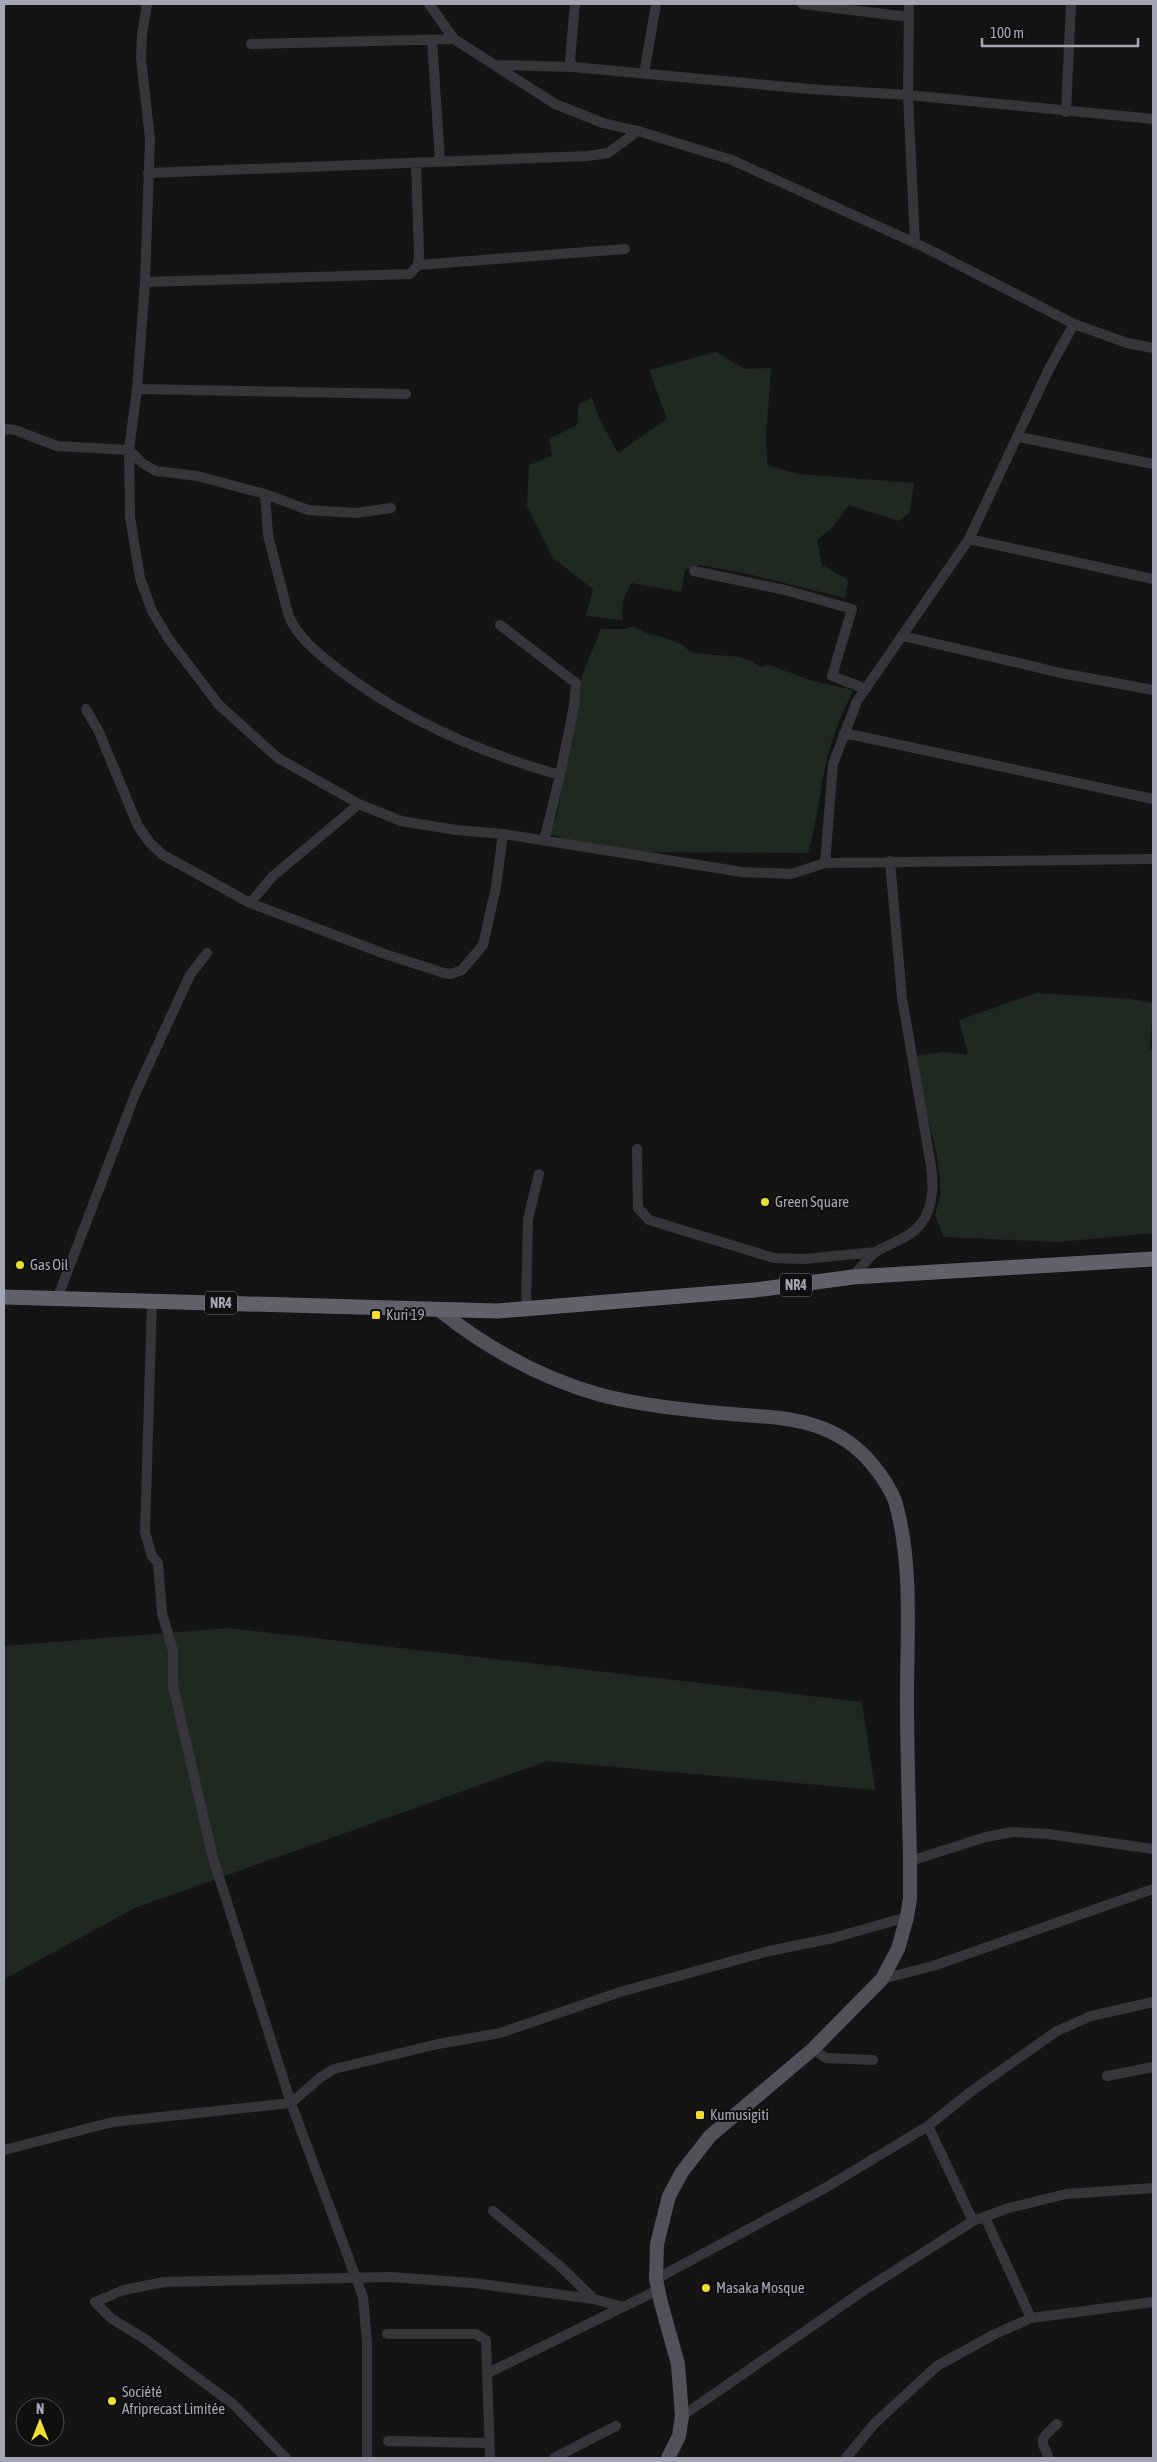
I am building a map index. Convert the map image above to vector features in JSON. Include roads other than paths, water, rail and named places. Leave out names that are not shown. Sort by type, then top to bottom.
[{"type":"highway","name":"NR4","points":[[4,1297],[439,1310],[526,1309],[755,1290],[853,1277],[1153,1259]]},
{"type":"main road","points":[[439,1310],[476,1339],[539,1372],[603,1395],[671,1408],[795,1419],[818,1425],[840,1436],[866,1458],[883,1477],[894,1498],[900,1521],[908,1620],[910,1899],[907,1917],[898,1949],[882,1979],[813,2049],[710,2136],[682,2172],[669,2196],[657,2244],[657,2285],[678,2364],[682,2416],[679,2436],[668,2458]]},
{"type":"street","points":[[147,4],[142,34],[141,59],[150,139],[145,282],[137,389],[129,450],[130,517],[134,550],[140,578],[152,611],[168,638],[219,705],[251,736],[278,758],[358,804],[401,821],[426,826],[503,834],[742,872],[791,874],[825,863],[1153,859]]},
{"type":"street","points":[[429,4],[454,39],[555,104],[603,123],[638,131],[732,160],[915,244],[1074,324],[1127,343],[1153,348]]},
{"type":"street","points":[[573,67],[570,61],[574,4]]},
{"type":"street","points":[[644,74],[656,4]]},
{"type":"street","points":[[802,4],[909,17]]},
{"type":"street","points":[[909,4],[908,95],[915,244]]},
{"type":"street","points":[[1066,112],[1071,4]]},
{"type":"street","points":[[251,44],[454,39]]},
{"type":"street","points":[[432,40],[440,160]]},
{"type":"street","points":[[492,65],[573,67],[809,89],[908,95],[1066,112],[1153,119]]},
{"type":"street","points":[[148,173],[416,164],[440,160],[608,153],[638,131]]},
{"type":"street","points":[[416,164],[418,266]]},
{"type":"street","points":[[145,282],[389,276],[410,274],[418,266],[625,249]]},
{"type":"street","points":[[825,863],[834,764],[857,701],[969,539],[1049,369],[1074,324]]},
{"type":"street","points":[[137,389],[406,394]]},
{"type":"street","points":[[4,429],[15,430],[57,446],[129,450],[142,463],[156,471],[197,476],[264,494],[308,510],[356,513],[391,508]]},
{"type":"street","points":[[1018,437],[1153,464]]},
{"type":"street","points":[[264,494],[268,535],[278,576],[290,617],[295,629],[305,641],[372,695],[425,725],[532,767],[560,775]]},
{"type":"street","points":[[969,539],[1153,578]]},
{"type":"street","points":[[694,572],[785,590],[852,609],[832,676],[866,689]]},
{"type":"street","points":[[500,625],[576,683],[574,706],[544,841]]},
{"type":"street","points":[[903,636],[1061,673],[1153,690]]},
{"type":"street","points":[[86,709],[99,732],[138,826],[150,843],[163,855],[250,902],[385,954],[444,973],[458,973],[466,967],[484,946],[496,887],[503,834]]},
{"type":"street","points":[[844,733],[1153,799]]},
{"type":"street","points":[[250,902],[272,878],[358,804]]},
{"type":"street","points":[[637,1149],[638,1208],[649,1220],[774,1258],[804,1259],[875,1252],[907,1236],[927,1218],[934,1184],[902,998],[890,861]]},
{"type":"street","points":[[58,1298],[140,1084],[190,975],[207,953]]},
{"type":"street","points":[[526,1309],[528,1219],[539,1174]]},
{"type":"street","points":[[853,1277],[875,1252]]},
{"type":"street","points":[[152,1301],[145,1532],[152,1556],[158,1563],[162,1613],[173,1650],[173,1686],[213,1858],[291,2103],[356,2278],[365,2309],[367,2342],[366,2458]]},
{"type":"street","points":[[910,1861],[986,1837],[1013,1832],[1048,1834],[1153,1849]]},
{"type":"street","points":[[882,1979],[942,1963],[1153,1889]]},
{"type":"street","points":[[4,2150],[113,2122],[291,2103],[311,2085],[334,2069],[438,2044],[500,2033],[620,1992],[770,1951],[833,1938],[907,1917]]},
{"type":"street","points":[[488,2373],[623,2307],[657,2285],[810,2197],[928,2126],[969,2093],[1057,2031],[1090,2016],[1153,2002]]},
{"type":"street","points":[[813,2049],[826,2058],[873,2060]]},
{"type":"street","points":[[1107,2076],[1153,2067]]},
{"type":"street","points":[[928,2126],[973,2221]]},
{"type":"street","points":[[682,2416],[866,2289],[973,2221],[1009,2208],[1066,2194],[1153,2188]]},
{"type":"street","points":[[493,2211],[560,2266],[594,2299]]},
{"type":"street","points":[[985,2217],[1030,2318]]},
{"type":"street","points":[[286,2458],[233,2404],[145,2339],[112,2319],[94,2302],[124,2290],[164,2282],[356,2278],[438,2279],[594,2299],[623,2307]]},
{"type":"street","points":[[846,2458],[880,2418],[936,2366],[995,2334],[1030,2318],[1153,2302]]},
{"type":"street","points":[[387,2334],[476,2334],[486,2340],[490,2458]]},
{"type":"street","points":[[1049,2458],[1041,2442],[1042,2438],[1057,2424]]},
{"type":"street","points":[[554,2458],[616,2426]]},
{"type":"street","points":[[388,2440],[489,2443]]},
{"type":"place","name":"Green Square","points":[[765,1202]]},
{"type":"place","name":"Gas Oil","points":[[20,1265]]},
{"type":"place","name":"Kuri 19","points":[[376,1315]]},
{"type":"place","name":"Kumusigiti","points":[[700,2115]]},
{"type":"place","name":"Masaka Mosque","points":[[706,2288]]},
{"type":"place","name":"Société Afriprecast Limitée","points":[[112,2401]]}]
